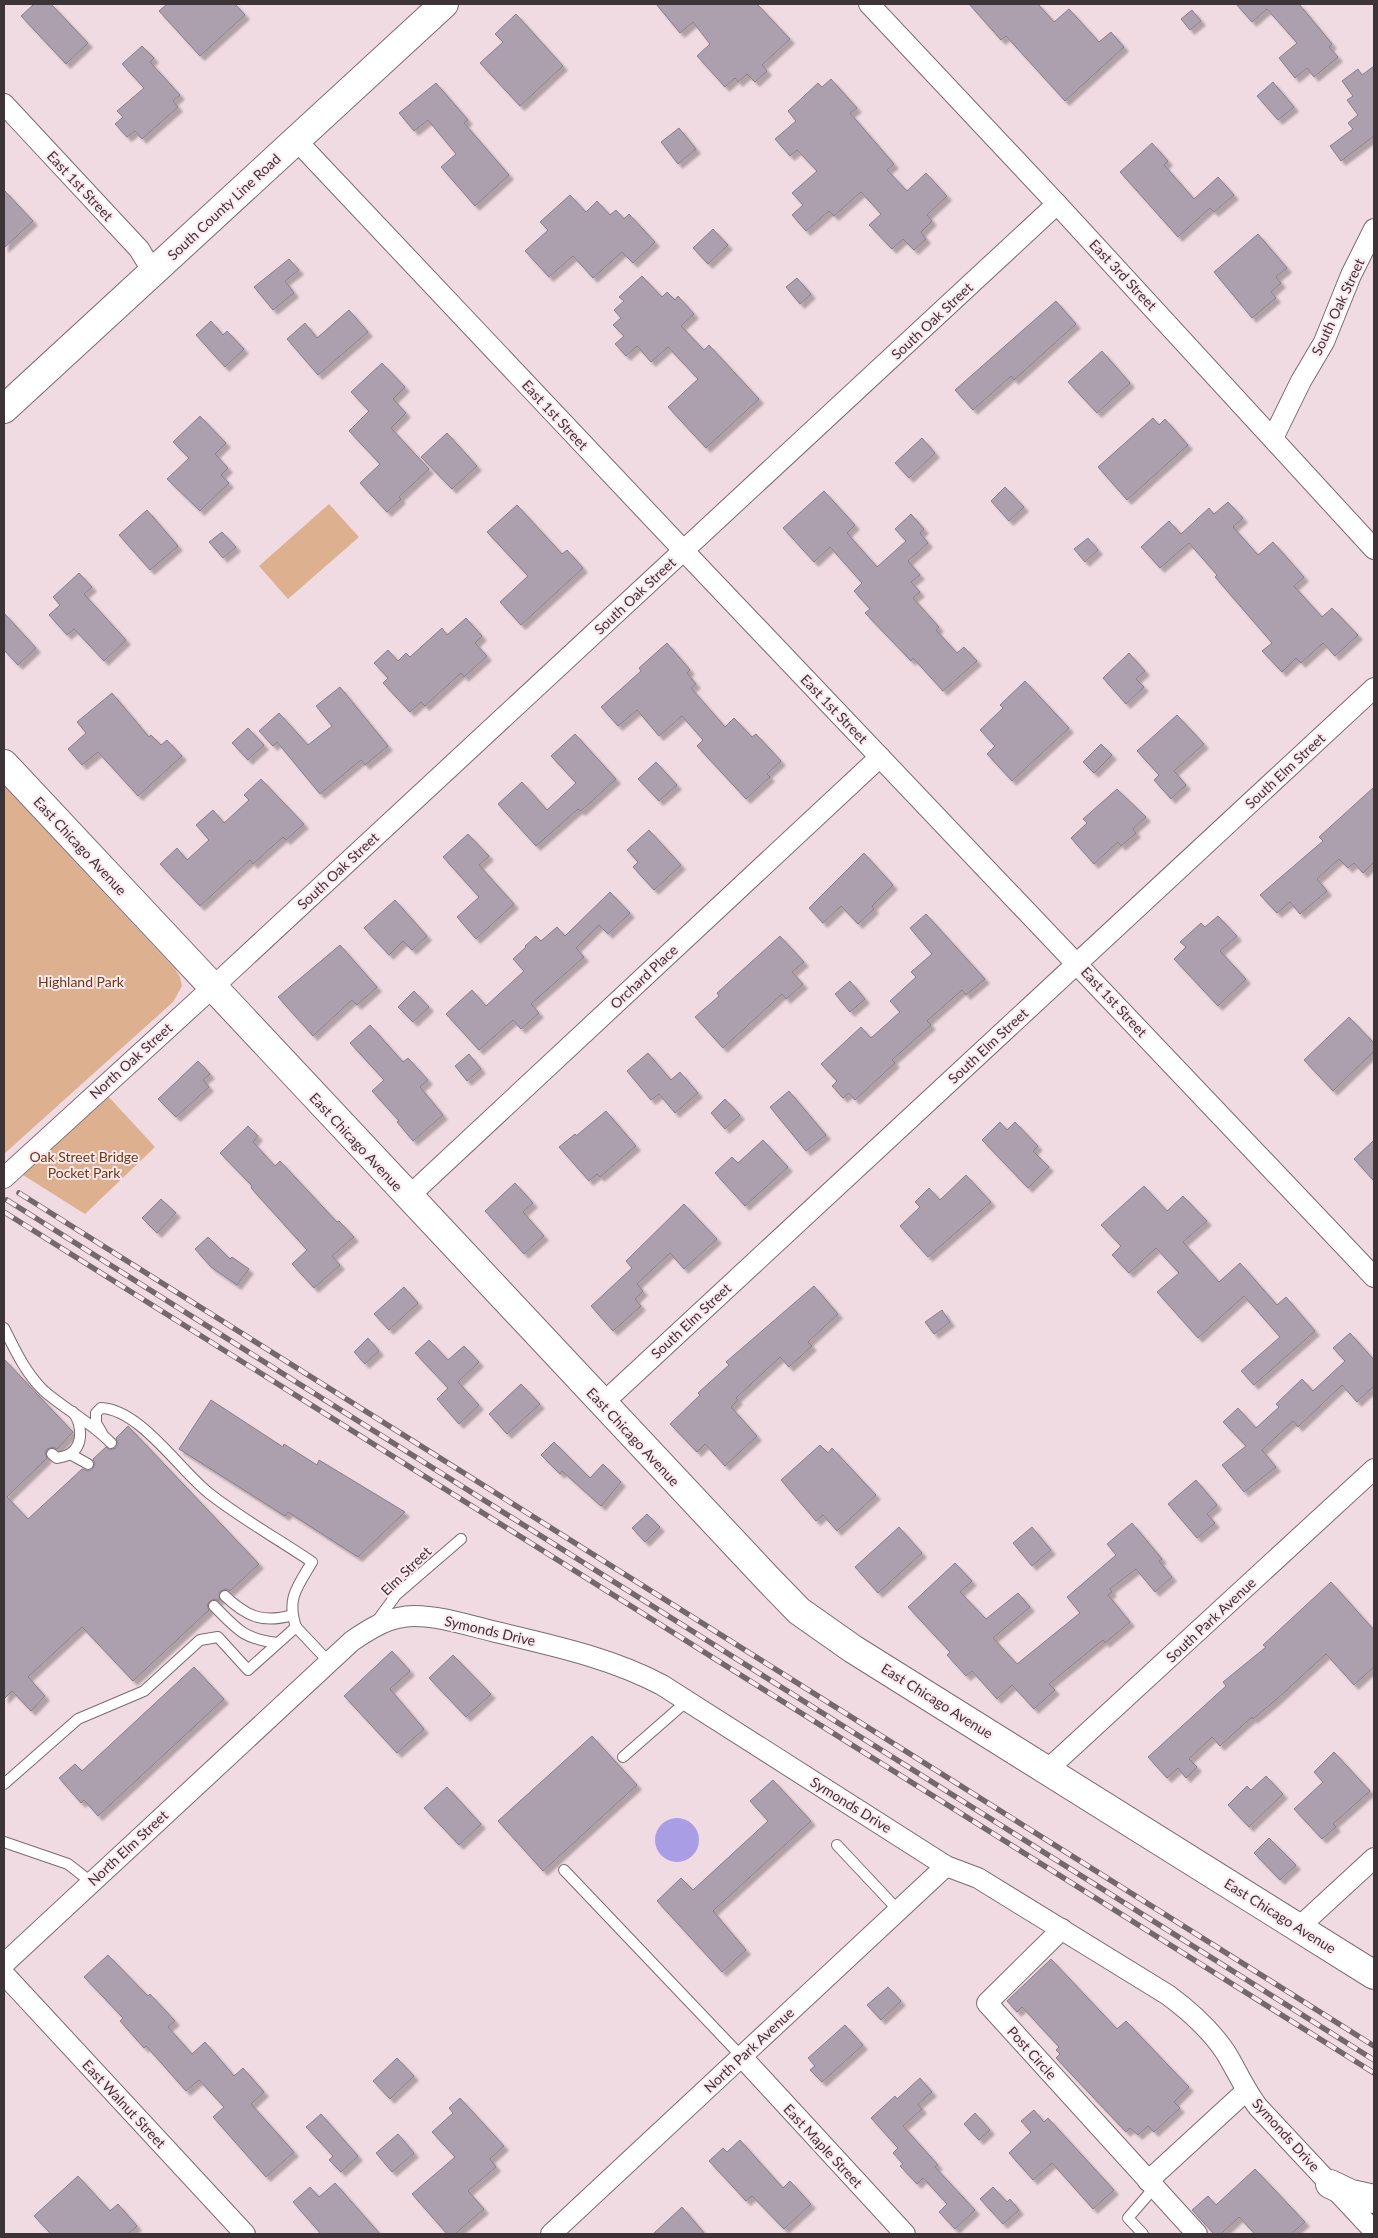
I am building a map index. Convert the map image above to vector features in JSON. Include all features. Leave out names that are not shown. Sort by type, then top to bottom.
[{"type":"main road","name":"South County Line Road","points":[[4,409],[444,4]]},
{"type":"main road","name":"East Chicago Avenue","points":[[4,764],[602,1404],[799,1611],[853,1649],[1374,1975]]},
{"type":"main road","points":[[1330,2184],[1351,2194],[1374,2199]]},
{"type":"street","name":"East 3rd Street","points":[[869,4],[1057,204],[1374,549]]},
{"type":"street","name":"East 1st Street","points":[[4,104],[139,249],[153,272]]},
{"type":"street","name":"East 1st Street","points":[[296,140],[684,552],[1374,1276]]},
{"type":"street","name":"South Oak Street","points":[[212,987],[684,552],[1057,204]]},
{"type":"street","name":"South Oak Street","points":[[1272,438],[1301,381],[1324,342],[1351,275],[1374,229]]},
{"type":"street","name":"South Elm Street","points":[[602,1404],[1374,688]]},
{"type":"street","name":"Orchard Place","points":[[408,1197],[880,757]]},
{"type":"street","name":"North Oak Street","points":[[4,1178],[212,987]]},
{"type":"street","name":"South Park Avenue","points":[[1047,1770],[1374,1469]]},
{"type":"street","name":"Symonds Drive","points":[[253,1732],[352,1642],[374,1626],[393,1619],[414,1616],[462,1624],[526,1639],[635,1670],[946,1866],[978,1878],[1062,1928],[1187,2009],[1215,2037],[1227,2054],[1246,2091],[1258,2107],[1374,2231]]},
{"type":"street","name":"North Elm Street","points":[[4,1964],[253,1732]]},
{"type":"street","points":[[1298,1928],[1374,1858]]},
{"type":"street","name":"North Park Avenue","points":[[551,2234],[946,1866]]},
{"type":"street","name":"Post Circle","points":[[1062,1928],[987,2003],[1197,2234]]},
{"type":"street","name":"East Walnut Street","points":[[4,1974],[245,2234]]},
{"type":"street","name":"East Maple Street","points":[[742,2057],[905,2234]]},
{"type":"street","points":[[1151,2185],[1246,2091]]},
{"type":"lane","points":[[4,1328],[13,1349],[27,1371],[43,1390],[102,1433],[111,1442]]},
{"type":"lane","points":[[102,1433],[96,1423],[96,1413],[101,1408],[118,1412],[158,1442],[209,1494],[312,1562],[295,1591],[292,1602],[292,1614],[296,1627],[329,1662]]},
{"type":"lane","points":[[52,1454],[57,1458],[70,1454],[77,1445],[80,1436],[79,1421],[73,1412]]},
{"type":"lane","points":[[70,1454],[88,1464]]},
{"type":"lane","name":"Elm Street","points":[[374,1626],[396,1595],[461,1539]]},
{"type":"lane","points":[[225,1596],[236,1607],[266,1619],[276,1620],[292,1614]]},
{"type":"lane","points":[[214,1606],[242,1634],[257,1640],[277,1643]]},
{"type":"lane","points":[[4,1784],[78,1719],[144,1691],[200,1640],[218,1637],[248,1670],[296,1627]]},
{"type":"lane","points":[[623,1757],[687,1701]]},
{"type":"lane","points":[[4,1842],[68,1864],[91,1882]]},
{"type":"lane","points":[[837,1845],[898,1910]]},
{"type":"lane","points":[[564,1870],[742,2057]]},
{"type":"lane","points":[[1144,2234],[1128,2218],[1151,2185]]},
{"type":"green space","points":[[329,504],[359,537],[288,599],[259,566]]},
{"type":"green space","name":"Highland Park","points":[[4,786],[175,969],[180,977],[182,986],[173,1002],[4,1154]]},
{"type":"green space","name":"Oak Street Bridge Pocket Park","points":[[107,1095],[155,1147],[85,1214],[23,1175]]},
{"type":"shaded area","points":[[681,1818],[693,1824],[698,1831],[698,1849],[693,1856],[686,1861],[673,1862],[665,1859],[658,1852],[655,1836],[658,1828],[665,1821]]},
{"type":"building","points":[[34,4],[51,4],[88,43],[66,64],[21,16]]},
{"type":"building","points":[[167,4],[235,4],[245,15],[200,56],[159,11]]},
{"type":"building","points":[[656,4],[757,4],[790,39],[762,65],[767,71],[755,82],[747,74],[738,82],[735,78],[725,87],[697,56],[710,44],[693,22],[680,33]]},
{"type":"building","points":[[969,4],[1038,4],[1054,22],[1069,9],[1099,42],[1111,32],[1124,47],[1065,101],[1006,36],[1001,40]]},
{"type":"building","points":[[1236,4],[1299,4],[1332,44],[1329,47],[1338,57],[1314,77],[1307,68],[1295,78],[1279,58],[1297,43],[1267,9],[1252,22]]},
{"type":"building","points":[[1192,10],[1201,21],[1190,30],[1181,19]]},
{"type":"building","points":[[516,14],[563,66],[520,106],[480,63],[503,42],[495,34]]},
{"type":"building","points":[[142,46],[154,58],[150,62],[180,95],[173,101],[178,107],[142,139],[135,131],[127,137],[115,124],[123,117],[117,111],[144,88],[122,64]]},
{"type":"building","points":[[1374,66],[1374,136],[1341,161],[1330,146],[1353,129],[1348,123],[1358,115],[1347,100],[1353,96],[1342,81],[1358,69],[1362,75]]},
{"type":"building","points":[[831,79],[857,108],[850,113],[894,164],[887,170],[907,191],[926,173],[947,196],[927,215],[932,221],[921,232],[926,239],[914,250],[903,239],[892,249],[869,225],[881,214],[861,192],[834,216],[829,211],[806,231],[792,215],[803,205],[792,193],[817,171],[797,150],[790,156],[775,139],[796,121],[788,111],[818,83],[822,87]]},
{"type":"building","points":[[1273,82],[1294,107],[1278,120],[1257,96]]},
{"type":"building","points":[[436,83],[468,120],[464,123],[509,175],[475,206],[441,167],[456,154],[428,120],[414,131],[399,113]]},
{"type":"building","points":[[679,128],[696,149],[678,164],[661,142]]},
{"type":"building","points":[[1152,143],[1168,161],[1164,165],[1194,199],[1218,177],[1234,195],[1214,212],[1210,208],[1178,237],[1120,172]]},
{"type":"building","points":[[4,190],[33,221],[4,248]]},
{"type":"building","points":[[570,195],[586,212],[597,201],[610,215],[616,210],[624,219],[629,214],[655,242],[633,263],[622,252],[593,278],[573,256],[549,277],[525,251],[548,230],[540,222]]},
{"type":"building","points":[[713,229],[728,245],[708,264],[693,248]]},
{"type":"building","points":[[1258,234],[1287,268],[1276,277],[1281,283],[1271,292],[1276,298],[1252,318],[1214,272]]},
{"type":"building","points":[[289,259],[299,270],[285,281],[294,293],[273,310],[254,287]]},
{"type":"building","points":[[642,276],[662,297],[667,292],[675,300],[678,296],[694,314],[681,326],[704,350],[709,345],[759,399],[706,448],[668,407],[698,379],[668,347],[651,362],[637,346],[626,356],[615,344],[624,336],[613,325],[621,318],[614,310],[624,301],[619,297]]},
{"type":"building","points":[[797,278],[811,294],[800,304],[786,287]]},
{"type":"building","points":[[1056,301],[1076,324],[1014,380],[1011,376],[973,410],[955,390]]},
{"type":"building","points":[[349,310],[368,332],[318,375],[287,339],[305,323],[317,338]]},
{"type":"building","points":[[211,321],[223,335],[227,331],[244,349],[225,367],[196,335]]},
{"type":"building","points":[[1102,351],[1130,383],[1097,413],[1068,382]]},
{"type":"building","points":[[382,363],[405,387],[393,399],[406,413],[391,428],[429,469],[399,497],[401,499],[387,512],[360,483],[380,464],[349,431],[369,411],[351,392]]},
{"type":"building","points":[[200,416],[226,443],[215,454],[228,468],[221,475],[229,483],[200,511],[167,479],[189,458],[173,442]]},
{"type":"building","points":[[1153,418],[1159,425],[1165,419],[1188,445],[1127,500],[1098,467]]},
{"type":"building","points":[[447,433],[477,466],[452,489],[421,457]]},
{"type":"building","points":[[922,438],[935,453],[909,478],[895,463]]},
{"type":"building","points":[[1005,487],[1024,507],[1009,521],[991,501]]},
{"type":"building","points":[[824,491],[855,525],[847,533],[877,567],[906,541],[895,529],[911,514],[924,529],[920,533],[928,543],[908,561],[920,575],[911,582],[920,592],[913,598],[939,627],[936,630],[957,653],[964,647],[977,661],[943,691],[913,658],[911,661],[865,613],[870,609],[854,591],[862,583],[830,547],[814,562],[783,528]]},
{"type":"building","points":[[1228,502],[1243,518],[1233,527],[1258,555],[1273,542],[1304,577],[1294,586],[1322,617],[1332,608],[1358,635],[1335,656],[1323,643],[1301,663],[1296,658],[1282,672],[1262,651],[1272,643],[1215,577],[1217,575],[1189,543],[1160,568],[1141,547],[1169,521],[1181,534],[1209,508],[1214,514]]},
{"type":"building","points":[[517,505],[562,554],[567,550],[583,568],[521,625],[500,602],[528,576],[487,532]]},
{"type":"building","points":[[147,510],[178,546],[150,570],[119,535]]},
{"type":"building","points":[[222,532],[236,547],[223,558],[209,542]]},
{"type":"building","points":[[1088,538],[1098,550],[1085,562],[1074,549]]},
{"type":"building","points":[[79,573],[92,587],[84,594],[126,640],[104,661],[74,629],[67,635],[49,615],[60,605],[53,597]]},
{"type":"building","points":[[4,613],[36,648],[18,665],[4,650]]},
{"type":"building","points":[[466,618],[482,636],[475,643],[487,656],[464,677],[461,673],[425,706],[421,702],[410,712],[383,683],[388,678],[374,663],[388,650],[398,661],[406,653],[410,657],[442,628],[447,635]]},
{"type":"building","points":[[667,643],[690,670],[687,673],[696,684],[691,688],[725,727],[734,718],[752,737],[756,734],[781,761],[767,774],[770,777],[746,799],[697,746],[703,740],[682,716],[659,736],[637,710],[618,726],[601,707],[641,671],[639,668]]},
{"type":"building","points":[[1129,653],[1145,671],[1136,679],[1144,687],[1126,704],[1103,678]]},
{"type":"building","points":[[1025,681],[1069,728],[1012,781],[987,754],[995,746],[980,730],[1003,708],[1000,705]]},
{"type":"building","points":[[340,687],[388,746],[365,765],[361,760],[320,794],[277,742],[273,746],[259,731],[279,713],[308,745],[332,726],[316,706]]},
{"type":"building","points":[[112,693],[149,737],[151,735],[161,745],[167,740],[182,756],[138,796],[98,752],[82,765],[68,749],[86,733],[77,722]]},
{"type":"building","points":[[1177,715],[1204,744],[1174,771],[1186,785],[1171,799],[1154,780],[1159,775],[1137,751]]},
{"type":"building","points":[[248,728],[264,745],[248,760],[232,743]]},
{"type":"building","points":[[575,734],[616,779],[581,811],[578,809],[536,846],[498,804],[522,782],[547,810],[576,783],[551,756]]},
{"type":"building","points":[[1101,744],[1112,755],[1094,773],[1083,762]]},
{"type":"building","points":[[656,762],[677,785],[659,801],[638,779]]},
{"type":"building","points":[[261,779],[304,824],[286,840],[283,837],[253,864],[250,860],[200,906],[160,864],[177,848],[187,860],[209,840],[196,825],[213,810],[224,823],[249,800],[244,795]]},
{"type":"building","points":[[1374,787],[1374,862],[1363,873],[1354,863],[1348,868],[1339,859],[1317,879],[1327,891],[1300,914],[1290,902],[1277,913],[1260,895],[1323,841],[1319,837]]},
{"type":"building","points":[[1117,789],[1146,817],[1133,829],[1136,833],[1121,846],[1118,842],[1094,864],[1071,838],[1087,823],[1083,819]]},
{"type":"building","points":[[649,830],[681,865],[654,890],[633,867],[638,862],[627,850]]},
{"type":"building","points":[[468,834],[489,856],[479,865],[514,904],[476,939],[457,917],[479,897],[443,857]]},
{"type":"building","points":[[864,853],[893,885],[872,906],[874,909],[858,924],[841,906],[823,923],[809,908]]},
{"type":"building","points":[[610,892],[630,913],[608,934],[599,925],[576,948],[584,957],[531,1004],[539,1013],[521,1029],[513,1020],[479,1050],[446,1014],[472,990],[486,1006],[524,971],[513,959],[525,946],[536,936],[541,941],[557,927],[565,936]]},
{"type":"building","points":[[395,900],[427,936],[412,950],[403,941],[389,955],[364,928]]},
{"type":"building","points":[[926,914],[985,979],[966,995],[962,990],[927,1021],[931,1025],[892,1060],[895,1063],[855,1100],[849,1093],[843,1098],[832,1086],[837,1081],[821,1064],[861,1027],[871,1038],[900,1012],[890,1001],[916,977],[911,972],[932,954],[910,928]]},
{"type":"building","points":[[1218,916],[1237,936],[1220,951],[1246,979],[1218,1006],[1174,959],[1186,947],[1180,942],[1201,923],[1205,927]]},
{"type":"building","points":[[780,936],[804,962],[792,972],[803,984],[786,999],[782,994],[723,1048],[695,1017],[719,996],[717,993]]},
{"type":"building","points":[[340,945],[377,987],[357,1005],[352,1000],[313,1036],[278,997]]},
{"type":"building","points":[[850,981],[865,999],[850,1012],[835,994]]},
{"type":"building","points":[[414,991],[429,1007],[413,1022],[398,1007]]},
{"type":"building","points":[[1349,1017],[1374,1043],[1374,1051],[1333,1091],[1304,1060]]},
{"type":"building","points":[[370,1025],[403,1062],[408,1058],[428,1080],[420,1087],[443,1115],[413,1141],[397,1122],[399,1121],[372,1091],[384,1080],[350,1043]]},
{"type":"building","points":[[648,1053],[671,1080],[680,1072],[698,1093],[675,1113],[659,1094],[651,1100],[627,1071]]},
{"type":"building","points":[[469,1054],[481,1069],[467,1081],[455,1066]]},
{"type":"building","points":[[198,1061],[210,1074],[203,1080],[209,1087],[176,1117],[158,1099]]},
{"type":"building","points":[[789,1091],[826,1135],[806,1151],[770,1107]]},
{"type":"building","points":[[725,1099],[740,1115],[725,1129],[711,1113]]},
{"type":"building","points":[[606,1111],[636,1146],[600,1177],[597,1174],[589,1181],[559,1147],[575,1134],[576,1136]]},
{"type":"building","points":[[1000,1122],[1007,1130],[1015,1122],[1038,1146],[1033,1151],[1049,1167],[1028,1188],[982,1140]]},
{"type":"building","points":[[248,1126],[258,1136],[253,1142],[275,1166],[280,1161],[337,1222],[339,1221],[354,1237],[332,1256],[340,1265],[314,1288],[292,1264],[307,1250],[251,1188],[252,1186],[220,1153]]},
{"type":"building","points":[[763,1140],[788,1167],[745,1206],[715,1173],[732,1157],[738,1163]]},
{"type":"building","points":[[1374,1140],[1374,1181],[1354,1159]]},
{"type":"building","points":[[966,1175],[991,1202],[928,1257],[900,1226],[920,1207],[915,1202],[929,1188],[940,1200]]},
{"type":"building","points":[[515,1183],[533,1203],[523,1212],[544,1236],[524,1254],[485,1211]]},
{"type":"building","points":[[1144,1186],[1167,1211],[1183,1196],[1207,1221],[1183,1242],[1219,1282],[1240,1263],[1277,1305],[1286,1297],[1315,1331],[1254,1385],[1241,1371],[1280,1337],[1244,1296],[1198,1338],[1157,1292],[1179,1273],[1156,1248],[1129,1273],[1112,1255],[1121,1246],[1101,1225]]},
{"type":"building","points":[[161,1199],[176,1213],[157,1233],[142,1218]]},
{"type":"building","points":[[684,1204],[717,1239],[684,1269],[670,1253],[637,1284],[643,1291],[635,1299],[641,1306],[613,1331],[591,1306],[632,1268],[626,1261]]},
{"type":"building","points":[[208,1237],[230,1259],[232,1257],[249,1269],[237,1285],[211,1267],[195,1249]]},
{"type":"building","points":[[814,1286],[838,1314],[808,1342],[812,1346],[789,1367],[780,1357],[736,1398],[738,1400],[731,1407],[757,1436],[725,1466],[705,1444],[697,1452],[670,1424],[700,1395],[698,1393],[729,1365],[726,1362]]},
{"type":"building","points":[[404,1287],[418,1303],[389,1330],[374,1314]]},
{"type":"building","points":[[942,1310],[950,1322],[934,1334],[925,1322]]},
{"type":"building","points":[[1350,1333],[1374,1360],[1374,1386],[1357,1402],[1342,1385],[1298,1427],[1293,1421],[1262,1450],[1276,1467],[1244,1492],[1222,1465],[1246,1446],[1223,1422],[1238,1408],[1256,1428],[1279,1407],[1276,1404],[1302,1379],[1313,1391],[1345,1361],[1333,1348]]},
{"type":"building","points":[[368,1338],[379,1351],[365,1364],[354,1352]]},
{"type":"building","points":[[429,1340],[448,1360],[464,1346],[479,1362],[458,1382],[479,1405],[459,1424],[437,1399],[448,1388],[415,1353]]},
{"type":"building","points":[[4,1359],[73,1432],[57,1449],[53,1447],[47,1449],[45,1453],[47,1458],[7,1497],[28,1519],[82,1469],[92,1470],[95,1464],[93,1459],[106,1447],[110,1450],[116,1448],[118,1444],[116,1438],[128,1426],[259,1564],[230,1591],[226,1589],[220,1591],[219,1601],[215,1599],[210,1601],[207,1605],[209,1610],[133,1681],[82,1627],[28,1677],[45,1696],[31,1711],[12,1691],[4,1699]]},
{"type":"building","points":[[521,1384],[540,1404],[507,1434],[489,1414]]},
{"type":"building","points":[[211,1400],[283,1447],[284,1444],[317,1465],[319,1460],[405,1512],[358,1557],[288,1512],[285,1516],[179,1449]]},
{"type":"building","points":[[554,1442],[590,1478],[603,1464],[621,1482],[601,1506],[562,1471],[560,1474],[541,1455]]},
{"type":"building","points":[[820,1445],[828,1453],[832,1448],[876,1495],[837,1531],[823,1515],[816,1521],[781,1480]]},
{"type":"building","points":[[1196,1480],[1217,1505],[1207,1514],[1215,1523],[1197,1538],[1168,1504]]},
{"type":"building","points":[[647,1514],[660,1527],[645,1542],[632,1528]]},
{"type":"building","points":[[1132,1523],[1162,1559],[1159,1561],[1172,1577],[1155,1592],[1136,1569],[1110,1589],[1112,1592],[1108,1595],[1130,1622],[1105,1643],[1103,1640],[1049,1684],[1055,1690],[1034,1709],[1012,1685],[997,1699],[972,1671],[966,1676],[947,1655],[950,1652],[908,1607],[955,1563],[972,1581],[960,1592],[986,1619],[1018,1593],[1030,1607],[993,1638],[1017,1664],[1080,1613],[1067,1597],[1116,1555],[1107,1544]]},
{"type":"building","points":[[899,1527],[922,1553],[878,1593],[855,1567]]},
{"type":"building","points":[[1032,1527],[1051,1550],[1032,1566],[1013,1543]]},
{"type":"building","points":[[1331,1582],[1374,1630],[1374,1667],[1354,1685],[1326,1654],[1277,1699],[1253,1719],[1252,1717],[1220,1746],[1212,1737],[1189,1759],[1197,1767],[1186,1778],[1178,1768],[1167,1778],[1148,1757],[1226,1686],[1223,1682],[1266,1647],[1263,1645]]},
{"type":"building","points":[[392,1651],[410,1671],[390,1689],[424,1729],[397,1753],[344,1696]]},
{"type":"building","points":[[453,1655],[491,1694],[466,1717],[429,1678]]},
{"type":"building","points":[[194,1667],[224,1699],[98,1816],[84,1800],[81,1803],[59,1778],[75,1764],[82,1771]]},
{"type":"building","points":[[592,1736],[637,1785],[543,1871],[498,1821]]},
{"type":"building","points":[[1334,1752],[1370,1791],[1333,1824],[1336,1827],[1322,1839],[1294,1809],[1323,1782],[1314,1772]]},
{"type":"building","points":[[1266,1776],[1283,1794],[1249,1827],[1228,1805],[1247,1786],[1251,1790]]},
{"type":"building","points":[[773,1780],[811,1821],[713,1911],[746,1950],[722,1972],[657,1901],[681,1878],[693,1890],[768,1821],[750,1801]]},
{"type":"building","points":[[447,1787],[481,1824],[459,1845],[424,1808]]},
{"type":"building","points":[[1269,1838],[1296,1865],[1280,1880],[1254,1853]]},
{"type":"building","points":[[108,1955],[148,1996],[150,1994],[175,2021],[168,2027],[192,2054],[205,2042],[234,2076],[243,2068],[264,2092],[251,2104],[294,2152],[266,2177],[213,2117],[224,2107],[199,2080],[186,2091],[146,2046],[144,2048],[120,2021],[123,2018],[84,1977]]},
{"type":"building","points":[[1051,1959],[1117,2029],[1126,2021],[1189,2087],[1174,2102],[1180,2108],[1154,2132],[1148,2126],[1138,2135],[1130,2128],[1126,2132],[1056,2058],[1060,2054],[1056,2050],[1059,2047],[1022,2007],[1017,2012],[1007,2001]]},
{"type":"building","points":[[888,1987],[901,2001],[881,2020],[867,2005]]},
{"type":"building","points":[[845,2025],[863,2045],[822,2082],[810,2070],[815,2066],[808,2058]]},
{"type":"building","points":[[397,2058],[414,2076],[390,2099],[373,2081]]},
{"type":"building","points":[[920,2078],[932,2092],[918,2104],[922,2109],[903,2126],[938,2165],[935,2167],[975,2210],[955,2229],[939,2212],[947,2204],[923,2178],[917,2184],[900,2166],[903,2164],[893,2153],[898,2148],[871,2118],[895,2096],[897,2099]]},
{"type":"building","points":[[460,2098],[504,2146],[490,2159],[496,2167],[468,2191],[484,2209],[455,2234],[447,2234],[412,2194],[455,2157],[432,2132],[453,2113],[449,2108]]},
{"type":"building","points":[[1034,2110],[1044,2122],[1048,2118],[1114,2190],[1093,2209],[1052,2163],[1033,2180],[1009,2153],[1031,2132],[1021,2121]]},
{"type":"building","points":[[975,2113],[990,2130],[979,2140],[964,2124]]},
{"type":"building","points":[[321,2114],[358,2156],[341,2172],[329,2160],[333,2156],[306,2127]]},
{"type":"building","points":[[398,2134],[414,2153],[392,2172],[376,2153]]},
{"type":"building","points":[[740,2140],[783,2188],[790,2181],[811,2204],[784,2229],[752,2196],[746,2201],[709,2161],[723,2148],[727,2152]]},
{"type":"building","points":[[1255,2169],[1305,2222],[1291,2234],[1255,2234],[1239,2217],[1221,2234],[1214,2234],[1192,2210],[1208,2196],[1216,2205]]},
{"type":"building","points":[[78,2176],[110,2211],[118,2204],[137,2226],[128,2234],[51,2234],[34,2216]]},
{"type":"building","points":[[335,2183],[380,2234],[321,2234],[293,2202],[310,2187],[319,2197]]},
{"type":"building","points":[[993,2187],[1007,2202],[1010,2199],[1019,2210],[1003,2224],[980,2199]]},
{"type":"building","points":[[682,2207],[705,2234],[653,2234]]},
{"type":"railway","points":[[19,1193],[1374,2046]]},
{"type":"railway","points":[[7,1200],[1374,2060]]},
{"type":"railway","points":[[4,1212],[1374,2073]]}]
